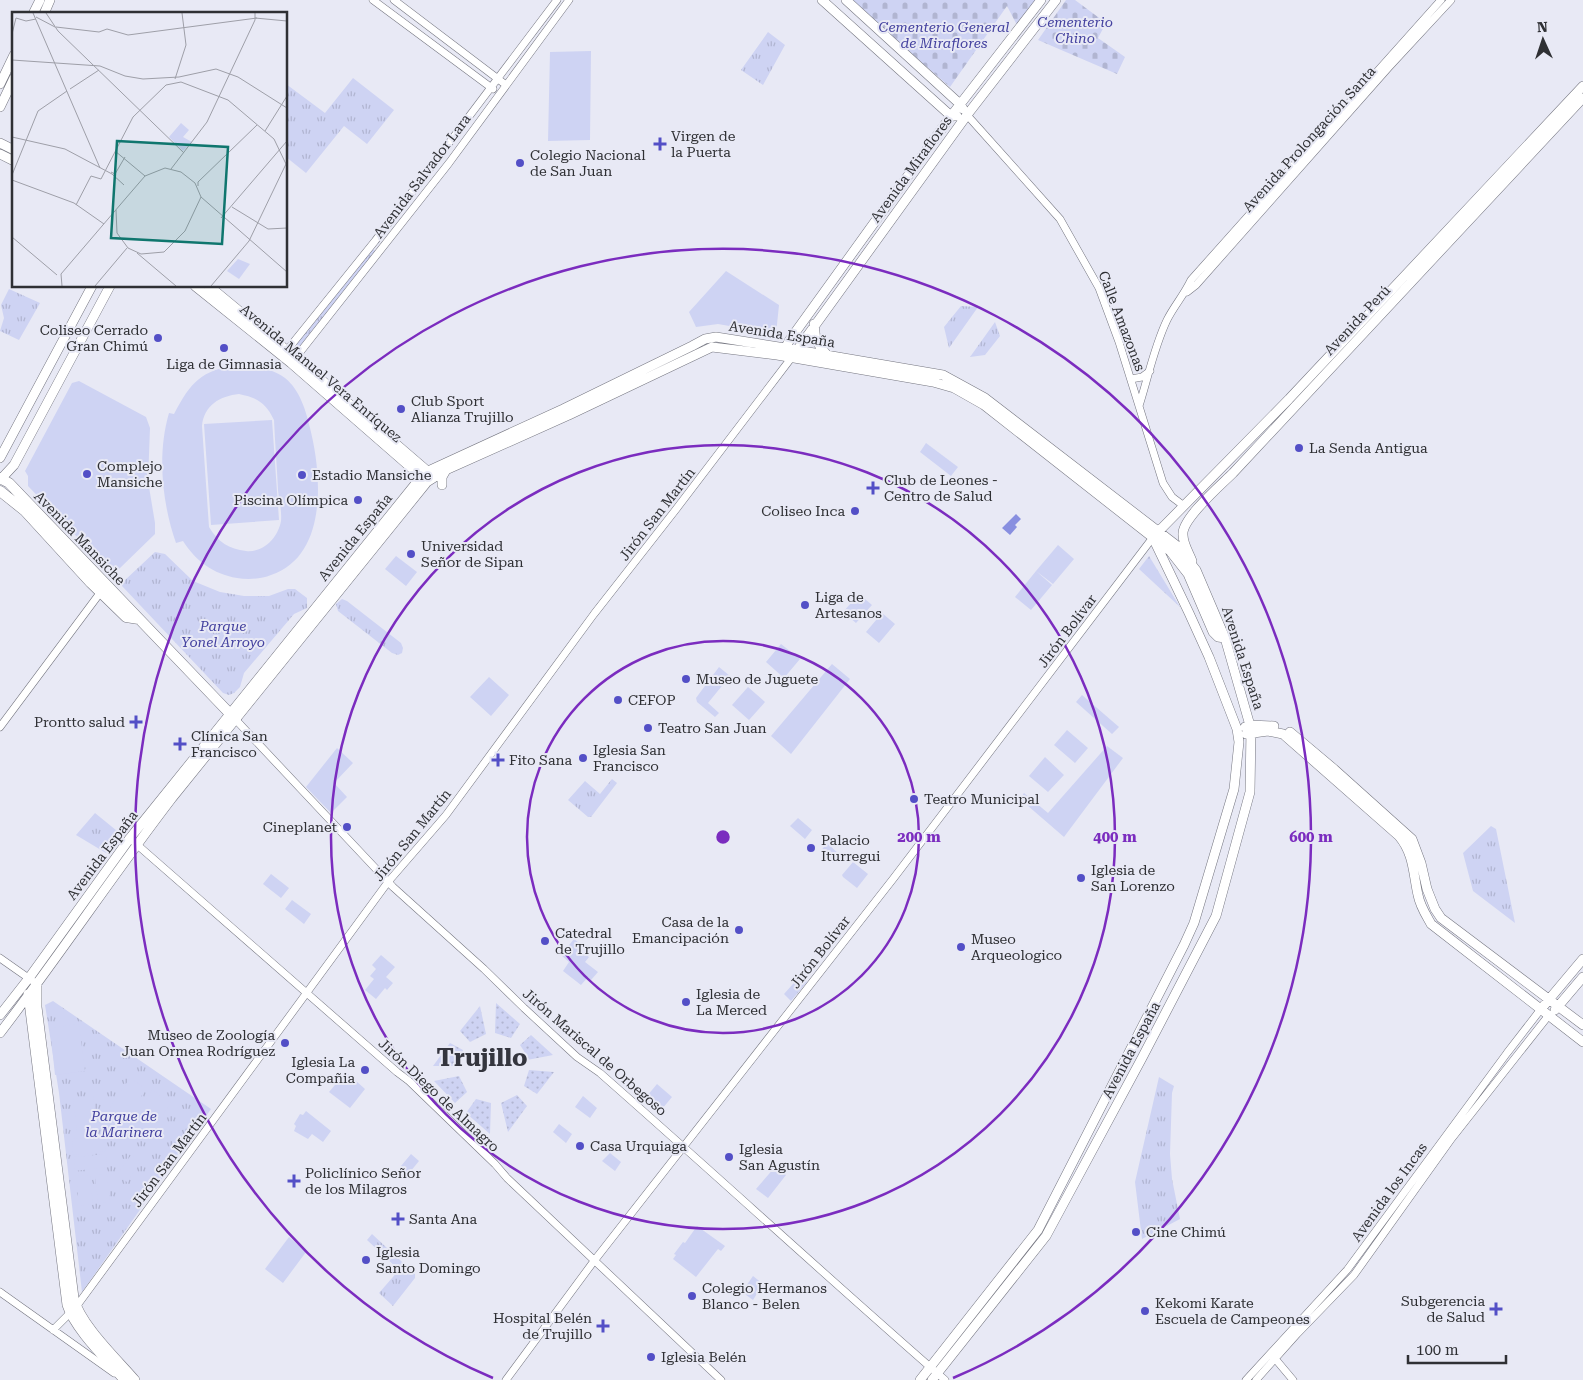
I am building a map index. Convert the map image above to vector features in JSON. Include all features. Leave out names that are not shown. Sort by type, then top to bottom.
[{"type":"highway","name":"Avenida Mansiche","points":[[0,479],[9,483],[126,617],[139,619],[233,717]]},
{"type":"highway","name":"Avenida Mansiche","points":[[0,491],[25,511],[103,589]]},
{"type":"main road","points":[[34,12],[40,0]]},
{"type":"main road","points":[[45,12],[50,0]]},
{"type":"main road","points":[[822,0],[952,116],[967,115],[961,105],[846,0]]},
{"type":"main road","name":"Avenida Miraflores","points":[[784,352],[952,116],[1041,0]]},
{"type":"main road","name":"Avenida Miraflores","points":[[794,354],[967,115],[1056,0]]},
{"type":"main road","points":[[1019,29],[1028,35]]},
{"type":"main road","points":[[0,84],[12,59]]},
{"type":"main road","points":[[904,75],[914,62]]},
{"type":"main road","points":[[0,107],[12,82]]},
{"type":"main road","name":"Avenida Perú","points":[[1196,570],[1182,536],[1183,526],[1293,402],[1583,86]]},
{"type":"main road","name":"Avenida Perú","points":[[1155,535],[1293,402],[1583,98]]},
{"type":"main road","points":[[0,144],[12,149]]},
{"type":"main road","points":[[0,154],[12,160]]},
{"type":"main road","points":[[903,184],[912,191]]},
{"type":"main road","points":[[0,458],[91,288]]},
{"type":"main road","points":[[0,479],[14,465],[109,288]]},
{"type":"main road","name":"Avenida Manuel Vera Enríquez","points":[[198,288],[258,331],[428,477]]},
{"type":"main road","name":"Avenida Manuel Vera Enríquez","points":[[211,288],[236,314]]},
{"type":"main road","points":[[814,324],[816,341],[827,355]]},
{"type":"main road","name":"Avenida España","points":[[0,1015],[134,841],[428,477],[705,339],[716,338],[933,382],[954,388],[984,405],[1155,535],[1176,545],[1196,570],[1225,638],[1251,729],[1250,792],[1212,925],[1046,1236],[936,1375],[920,1380]]},
{"type":"main road","name":"Avenida España","points":[[428,477],[569,415],[712,347],[784,352]]},
{"type":"main road","name":"Avenida España","points":[[794,354],[827,355],[940,374],[952,379],[985,398],[1155,535],[1205,648],[1238,732],[1234,789],[1194,923],[1184,945],[1038,1230],[936,1375]]},
{"type":"main road","points":[[442,485],[442,477],[446,470]]},
{"type":"main road","points":[[1155,535],[1188,574],[1213,632],[1225,638]]},
{"type":"main road","points":[[1238,732],[1274,726],[1288,731],[1334,769],[1412,839],[1422,863],[1427,889],[1441,918],[1551,999],[1583,1025]]},
{"type":"main road","points":[[1251,729],[1275,732],[1290,740],[1399,836],[1406,844],[1412,858],[1420,901],[1431,924],[1583,1042]]},
{"type":"main road","points":[[1234,789],[1240,786],[1246,787],[1250,792]]},
{"type":"main road","name":"Avenida España","points":[[0,1033],[37,984],[134,841]]},
{"type":"main road","points":[[1545,1012],[1551,999],[1583,959]]},
{"type":"main road","points":[[1545,1012],[1559,1006],[1583,977]]},
{"type":"main road","points":[[29,978],[28,996],[66,1306],[70,1315],[123,1379]]},
{"type":"main road","points":[[37,984],[37,1007],[76,1307],[135,1380]]},
{"type":"street","points":[[373,0],[499,94]]},
{"type":"street","points":[[394,0],[506,84]]},
{"type":"street","name":"Avenida Salvador Lara","points":[[284,353],[375,241],[557,0]]},
{"type":"street","name":"Avenida Salvador Lara","points":[[293,361],[449,163],[569,0]]},
{"type":"street","name":"Avenida Prolongación Santa","points":[[1409,41],[1441,0]]},
{"type":"street","name":"Avenida Prolongación Santa","points":[[1139,406],[1168,318],[1185,294],[1191,280],[1409,41],[1451,0]]},
{"type":"street","name":"Calle Amazonas","points":[[967,115],[1060,219],[1099,288],[1119,342],[1163,483],[1172,496],[1184,506]]},
{"type":"street","points":[[440,156],[449,163]]},
{"type":"street","name":"Jirón San Martín","points":[[53,1330],[70,1315],[388,882],[446,815],[594,614],[794,354]]},
{"type":"street","points":[[1131,379],[1142,377],[1150,370]]},
{"type":"street","name":"Jirón Bolívar","points":[[506,1380],[594,1261],[1057,666],[1155,535]]},
{"type":"street","points":[[0,727],[103,589]]},
{"type":"street","name":"Jirón Mariscal de Orbegoso","points":[[233,717],[388,882],[484,968],[524,1008],[577,1056],[600,1073],[684,1146],[936,1375]]},
{"type":"street","name":"Jirón Diego de Almagro","points":[[134,841],[409,1081],[495,1164],[507,1178],[721,1380]]},
{"type":"street","points":[[0,958],[37,984]]},
{"type":"street","name":"Avenida los Incas","points":[[1256,1380],[1273,1356],[1348,1270],[1473,1097],[1545,1012]]},
{"type":"street","points":[[0,1292],[123,1379]]},
{"type":"street","points":[[1273,1356],[1293,1380]]},
{"type":"street","name":"Avenida los Incas","points":[[1246,1380],[1273,1356]]},
{"type":"green space","name":"Cementerio General de Miraflores","points":[[849,0],[1041,0],[1019,29],[1007,6],[950,87]]},
{"type":"green space","name":"Cementerio Chino","points":[[1066,0],[1075,0],[1106,23],[1098,38],[1125,57],[1117,74],[1038,40]]},
{"type":"green space","points":[[768,32],[785,45],[763,85],[741,70]]},
{"type":"green space","points":[[591,51],[590,140],[548,141],[550,52]]},
{"type":"green space","points":[[353,78],[394,110],[367,144],[344,126],[306,173],[288,159],[288,85],[325,113]]},
{"type":"green space","points":[[373,249],[378,253],[300,348],[296,344]]},
{"type":"green space","points":[[726,271],[779,305],[776,334],[718,324],[696,327],[689,312]]},
{"type":"green space","points":[[9,289],[40,303],[19,340],[0,331],[4,318],[1,305]]},
{"type":"green space","points":[[961,306],[978,307],[949,348],[944,327]]},
{"type":"green space","points":[[995,322],[1000,336],[985,355],[970,357]]},
{"type":"green space","name":"Estadio Mansiche","points":[[238,365],[257,367],[274,372],[285,378],[295,388],[302,401],[314,447],[318,490],[312,533],[303,551],[290,565],[271,575],[259,578],[241,579],[220,573],[199,560],[183,541],[176,543],[164,495],[163,445],[169,413],[174,414],[198,379],[225,367]],"holes":[[[239,394],[261,402],[268,409],[274,420],[281,513],[281,521],[277,533],[264,547],[252,551],[240,550],[220,541],[209,527],[202,426],[206,412],[219,399]]]},
{"type":"green space","name":"Complejo Mansiche","points":[[79,381],[146,417],[150,428],[148,481],[155,534],[119,569],[107,568],[28,486],[28,476],[25,471],[72,383]]},
{"type":"green space","points":[[272,420],[279,520],[211,525],[204,424]]},
{"type":"green space","points":[[926,443],[958,467],[951,476],[920,452]]},
{"type":"green space","points":[[1058,545],[1074,559],[1053,584],[1036,571]]},
{"type":"green space","name":"Parque Yonel Arroyo","points":[[155,552],[165,554],[193,581],[220,592],[244,596],[269,596],[288,589],[295,589],[307,598],[307,608],[294,614],[244,673],[240,687],[229,695],[223,693],[122,586],[124,581]]},
{"type":"green space","points":[[396,556],[417,572],[406,586],[385,569]]},
{"type":"green space","points":[[1149,556],[1180,607],[1139,569]]},
{"type":"green space","points":[[1036,571],[1052,585],[1031,610],[1015,597]]},
{"type":"green space","points":[[859,594],[872,605],[856,623],[843,612]]},
{"type":"green space","points":[[342,599],[401,643],[402,653],[398,655],[392,653],[338,611],[336,604]]},
{"type":"green space","points":[[882,613],[895,624],[879,643],[866,632]]},
{"type":"green space","points":[[781,644],[800,659],[784,678],[766,662]]},
{"type":"green space","points":[[832,664],[850,679],[791,754],[771,736]]},
{"type":"green space","points":[[719,667],[730,676],[708,703],[719,713],[715,717],[697,702],[696,698]]},
{"type":"green space","points":[[489,677],[509,695],[491,716],[470,697]]},
{"type":"green space","points":[[748,687],[765,702],[749,720],[732,705]]},
{"type":"green space","points":[[1082,695],[1119,727],[1112,734],[1076,702]]},
{"type":"green space","points":[[1067,730],[1088,748],[1075,763],[1054,745]]},
{"type":"green space","points":[[1107,746],[1123,758],[1064,837],[1020,799],[1024,793],[1048,813]]},
{"type":"green space","points":[[337,748],[353,763],[334,783],[347,797],[331,813],[306,787]]},
{"type":"green space","points":[[1045,757],[1064,775],[1048,792],[1029,776]]},
{"type":"green space","points":[[612,779],[617,783],[591,817],[588,817],[568,800],[585,781],[600,794]]},
{"type":"green space","points":[[95,813],[122,835],[106,853],[76,835]]},
{"type":"green space","points":[[798,818],[812,830],[805,839],[790,826]]},
{"type":"green space","points":[[1491,826],[1496,829],[1515,923],[1473,891],[1463,853]]},
{"type":"green space","points":[[827,843],[840,855],[833,863],[820,852]]},
{"type":"green space","points":[[853,862],[868,874],[857,888],[842,875]]},
{"type":"green space","points":[[271,874],[289,888],[281,898],[263,884]]},
{"type":"green space","points":[[292,900],[311,914],[304,924],[285,909]]},
{"type":"green space","points":[[574,939],[584,947],[581,951],[589,957],[585,962],[598,972],[591,980],[588,977],[581,985],[563,971],[569,962],[561,955]]},
{"type":"green space","points":[[381,955],[395,967],[386,977],[393,983],[387,990],[385,988],[376,999],[365,990],[374,979],[370,976],[376,969],[372,965]]},
{"type":"green space","points":[[800,976],[807,982],[791,1001],[784,994]]},
{"type":"green space","name":"Parque de la Marinera","points":[[53,1001],[211,1109],[82,1292],[59,1093],[45,1005]]},
{"type":"green space","points":[[496,1003],[520,1024],[511,1038],[495,1033]]},
{"type":"green space","points":[[480,1006],[486,1034],[470,1042],[460,1031]]},
{"type":"green space","points":[[79,1024],[85,1071],[55,1075],[50,1028]]},
{"type":"green space","points":[[531,1035],[553,1055],[527,1060],[520,1045]]},
{"type":"green space","points":[[450,1043],[463,1050],[458,1066],[433,1066]]},
{"type":"green space","points":[[529,1070],[554,1072],[537,1094],[524,1086]]},
{"type":"green space","points":[[346,1072],[365,1089],[350,1108],[329,1092]]},
{"type":"green space","points":[[459,1076],[467,1092],[455,1103],[434,1081]]},
{"type":"green space","points":[[1159,1077],[1174,1086],[1172,1093],[1170,1154],[1172,1179],[1180,1219],[1142,1239],[1135,1182]]},
{"type":"green space","points":[[130,1078],[146,1089],[125,1121],[109,1109]]},
{"type":"green space","points":[[657,1084],[672,1097],[662,1109],[647,1096]]},
{"type":"green space","points":[[152,1090],[171,1103],[148,1136],[130,1123]]},
{"type":"green space","points":[[517,1095],[527,1106],[508,1132],[501,1103]]},
{"type":"green space","points":[[93,1096],[97,1129],[77,1131],[73,1098]]},
{"type":"green space","points":[[583,1096],[597,1108],[590,1118],[575,1107]]},
{"type":"green space","points":[[476,1099],[491,1103],[490,1134],[466,1113]]},
{"type":"green space","points":[[306,1111],[331,1131],[323,1142],[312,1134],[308,1139],[294,1131],[296,1126],[294,1124],[300,1114],[303,1115]]},
{"type":"green space","points":[[559,1124],[572,1134],[566,1143],[553,1132]]},
{"type":"green space","points":[[104,1135],[106,1151],[73,1155],[72,1139]]},
{"type":"green space","points":[[610,1153],[621,1162],[615,1171],[602,1161]]},
{"type":"green space","points":[[106,1154],[107,1167],[75,1171],[74,1157]]},
{"type":"green space","points":[[411,1154],[419,1161],[406,1177],[400,1171],[403,1168],[401,1166]]},
{"type":"green space","points":[[131,1155],[141,1162],[127,1182],[117,1175]]},
{"type":"green space","points":[[775,1167],[786,1175],[768,1198],[756,1189]]},
{"type":"green space","points":[[107,1174],[110,1202],[98,1203],[95,1175]]},
{"type":"green space","points":[[90,1175],[93,1204],[79,1206],[76,1176]]},
{"type":"green space","points":[[697,1226],[725,1246],[721,1251],[718,1249],[696,1277],[673,1259],[676,1255],[674,1254],[683,1242],[685,1243]]},
{"type":"green space","points":[[372,1234],[415,1274],[415,1278],[393,1306],[379,1293],[399,1270],[367,1240]]},
{"type":"green space","points":[[289,1237],[306,1252],[283,1283],[265,1269]]},
{"type":"green space","points":[[753,1276],[763,1284],[753,1300],[742,1292]]},
{"type":"water","points":[[1016,514],[1021,519],[1015,525],[1017,527],[1010,535],[1002,528]]},
{"type":"place","name":"Virgen de la Puerta","points":[[660,144]]},
{"type":"place","name":"Colegio Nacional de San Juan","points":[[520,163]]},
{"type":"place","name":"Coliseo Cerrado Gran Chimú","points":[[158,338]]},
{"type":"place","name":"Liga de Gimnasia","points":[[224,348]]},
{"type":"place","name":"Club Sport Alianza Trujillo","points":[[401,409]]},
{"type":"place","name":"La Senda Antigua","points":[[1299,448]]},
{"type":"place","name":"Complejo Mansiche","points":[[87,474]]},
{"type":"place","name":"Estadio Mansiche","points":[[302,475]]},
{"type":"place","name":"Club de Leones - Centro de Salud","points":[[873,488]]},
{"type":"place","name":"Piscina Olímpica","points":[[358,500]]},
{"type":"place","name":"Coliseo Inca","points":[[855,511]]},
{"type":"place","name":"Universidad Señor de Sipan","points":[[411,554]]},
{"type":"place","name":"Liga de Artesanos","points":[[805,605]]},
{"type":"place","name":"Museo de Juguete","points":[[686,679]]},
{"type":"place","name":"CEFOP","points":[[618,700]]},
{"type":"place","name":"Prontto salud","points":[[136,722]]},
{"type":"place","name":"Teatro San Juan","points":[[648,728]]},
{"type":"place","name":"Clínica San Francisco","points":[[180,744]]},
{"type":"place","name":"Iglesia San Francisco","points":[[583,758]]},
{"type":"place","name":"Fito Sana","points":[[498,760]]},
{"type":"place","name":"Teatro Municipal","points":[[914,799]]},
{"type":"place","name":"Cineplanet","points":[[347,827]]},
{"type":"place","name":"Palacio Iturregui","points":[[811,848]]},
{"type":"place","name":"Iglesia de San Lorenzo","points":[[1081,878]]},
{"type":"place","name":"Casa de la Emancipación","points":[[739,930]]},
{"type":"place","name":"Catedral de Trujillo","points":[[545,941]]},
{"type":"place","name":"Museo Arqueologico","points":[[961,947]]},
{"type":"place","name":"Iglesia de La Merced","points":[[686,1002]]},
{"type":"place","name":"Museo de Zoología Juan Ormea Rodríguez","points":[[285,1043]]},
{"type":"place","name":"Iglesia La Compañia","points":[[365,1070]]},
{"type":"place","name":"Casa Urquiaga","points":[[580,1146]]},
{"type":"place","name":"Iglesia San Agustín","points":[[729,1157]]},
{"type":"place","name":"Policlínico Señor de los Milagros","points":[[294,1181]]},
{"type":"place","name":"Santa Ana","points":[[398,1219]]},
{"type":"place","name":"Cine Chimú","points":[[1136,1232]]},
{"type":"place","name":"Iglesia Santo Domingo","points":[[366,1260]]},
{"type":"place","name":"Colegio Hermanos Blanco - Belen","points":[[692,1296]]},
{"type":"place","name":"Subgerencia de Salud","points":[[1496,1309]]},
{"type":"place","name":"Kekomi Karate Escuela de Campeones","points":[[1145,1311]]},
{"type":"place","name":"Hospital Belén de Trujillo","points":[[603,1326]]},
{"type":"place","name":"Iglesia Belén","points":[[651,1357]]},
{"type":"district","name":"Trujillo","points":[[482,1058]]}]
